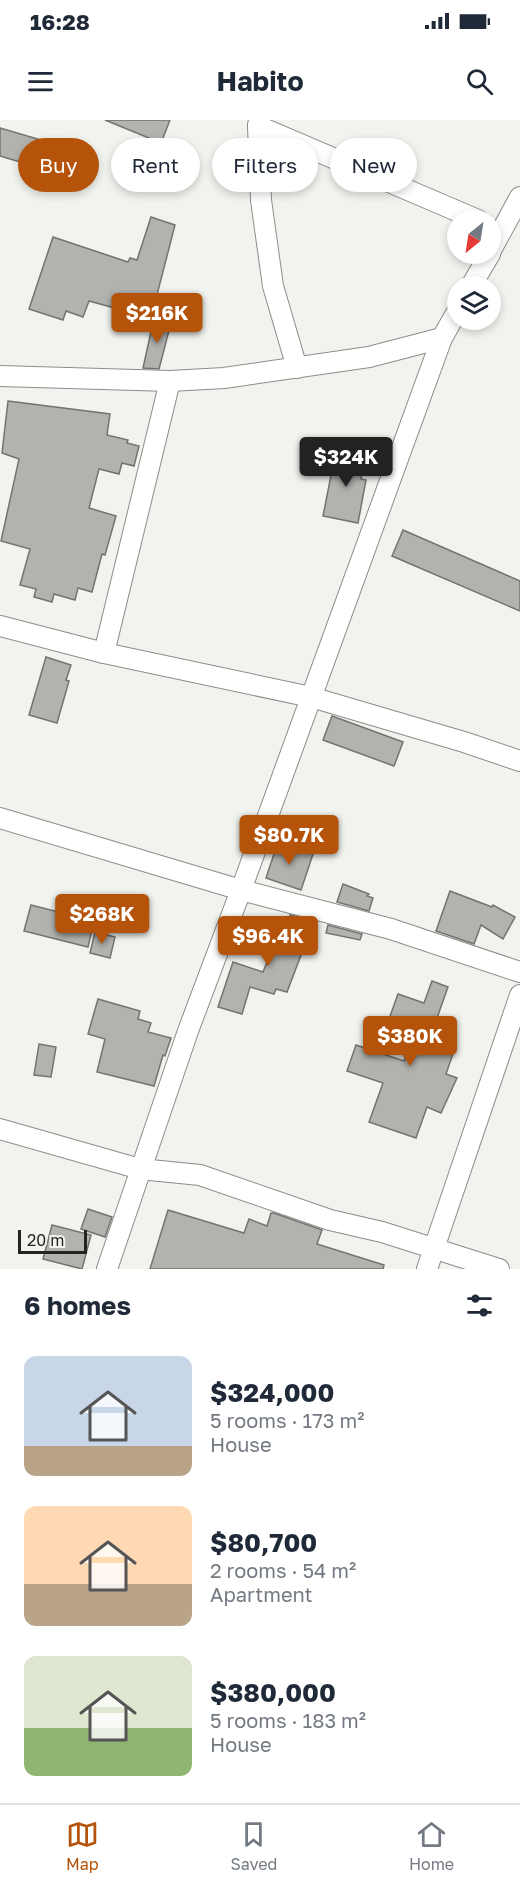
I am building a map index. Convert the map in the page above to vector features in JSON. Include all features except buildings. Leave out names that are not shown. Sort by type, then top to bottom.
[{"type":"street","points":[[297,368],[273,286],[261,200],[259,123],[455,210]]},
{"type":"street","points":[[504,232],[520,197]]},
{"type":"street","points":[[107,1269],[188,1030],[242,890],[310,698],[447,329]]},
{"type":"street","points":[[0,376],[170,381],[224,378],[369,357],[442,338]]},
{"type":"street","points":[[104,653],[170,381]]},
{"type":"street","points":[[0,626],[104,653],[310,698],[464,742],[520,761]]},
{"type":"street","points":[[0,818],[242,890],[392,928],[520,972]]},
{"type":"street","points":[[427,1269],[520,995]]},
{"type":"street","points":[[0,1129],[140,1169],[200,1175],[330,1220],[382,1232],[499,1269]]}]
